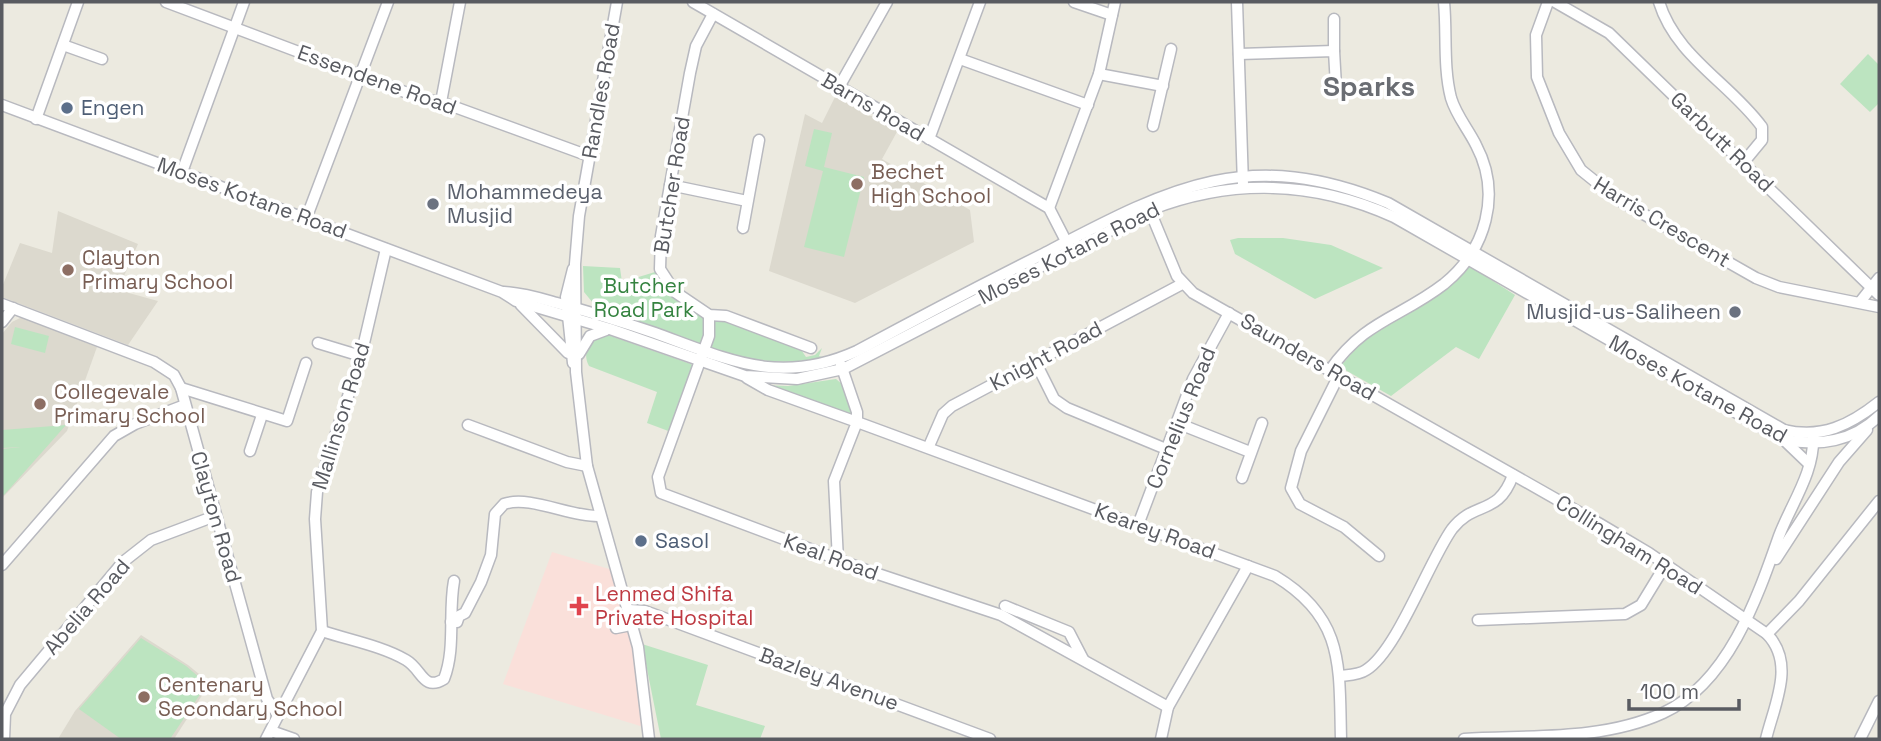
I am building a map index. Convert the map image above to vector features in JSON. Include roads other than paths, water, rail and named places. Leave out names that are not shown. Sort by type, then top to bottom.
[{"type":"street","points":[[36,119],[78,2]]},
{"type":"street","name":"Essendene Road","points":[[166,2],[426,100],[441,102],[589,156]]},
{"type":"street","points":[[182,172],[244,2]]},
{"type":"street","points":[[306,219],[388,2]]},
{"type":"street","points":[[441,102],[460,2]]},
{"type":"street","name":"Randles Road","points":[[572,313],[575,264],[589,156],[617,2]]},
{"type":"street","name":"Barns Road","points":[[693,2],[1049,208]]},
{"type":"street","points":[[839,88],[887,2]]},
{"type":"street","points":[[929,139],[980,2]]},
{"type":"street","points":[[1074,2],[1112,15]]},
{"type":"street","points":[[1069,246],[1049,208],[1100,74],[1115,2]]},
{"type":"street","points":[[1237,2],[1243,182]]},
{"type":"street","points":[[1379,556],[1344,527],[1300,504],[1291,488],[1301,452],[1335,373],[1355,339],[1429,294],[1456,272],[1470,255],[1486,219],[1488,179],[1477,146],[1455,109],[1449,90],[1444,2]]},
{"type":"street","name":"Harris Crescent","points":[[1548,2],[1536,35],[1537,77],[1559,133],[1590,180],[1617,199],[1755,278],[1779,287],[1879,307]]},
{"type":"street","name":"Garbutt Road","points":[[1555,2],[1609,33],[1743,163],[1877,287]]},
{"type":"street","points":[[1659,2],[1672,28],[1694,59],[1762,127],[1762,140],[1743,163]]},
{"type":"street","name":"Butcher Road","points":[[713,14],[696,46],[659,258],[662,273],[675,292],[709,315],[726,316],[811,348]]},
{"type":"street","points":[[1334,19],[1336,86]]},
{"type":"street","points":[[63,45],[102,59]]},
{"type":"street","points":[[1153,126],[1171,49]]},
{"type":"street","points":[[1239,54],[1334,51]]},
{"type":"street","points":[[960,59],[1088,105]]},
{"type":"street","points":[[1100,74],[1163,86]]},
{"type":"street","name":"Moses Kotane Road","points":[[2,105],[502,292],[542,299],[610,329],[746,366],[779,369],[841,364]]},
{"type":"street","points":[[743,228],[759,140]]},
{"type":"street","name":"Moses Kotane Road","points":[[502,292],[516,301],[572,313],[703,356],[745,376],[797,379],[841,364],[1191,185],[1284,177],[1348,188],[1388,203],[1470,255],[1784,440],[1813,438]]},
{"type":"street","points":[[670,185],[747,201]]},
{"type":"street","points":[[1148,205],[1182,284]]},
{"type":"street","name":"Mallinson Road","points":[[323,631],[315,505],[361,356],[386,248]]},
{"type":"street","name":"Randles Road","points":[[575,264],[569,279],[587,466],[630,615],[644,677],[649,739]]},
{"type":"street","points":[[542,299],[553,295],[569,279]]},
{"type":"street","name":"Saunders Road","points":[[1182,284],[1513,475]]},
{"type":"street","name":"Knight Road","points":[[929,446],[940,420],[952,406],[1182,284]]},
{"type":"street","points":[[1860,302],[1877,287]]},
{"type":"street","points":[[516,301],[575,358],[590,335],[610,329]]},
{"type":"street","points":[[2,304],[155,362],[174,375],[181,388],[262,415],[288,420],[306,363]]},
{"type":"street","points":[[2,322],[13,308]]},
{"type":"street","name":"Cornelius Road","points":[[1138,525],[1200,362],[1230,313]]},
{"type":"street","name":"Keal Road","points":[[709,315],[711,331],[658,477],[661,493],[838,560],[1001,615],[1168,708]]},
{"type":"street","points":[[318,343],[361,356]]},
{"type":"street","name":"Moses Kotane Road","points":[[1645,356],[1784,430],[1813,438]]},
{"type":"street","points":[[1035,361],[1054,399],[1067,408],[1166,449]]},
{"type":"street","points":[[838,560],[834,481],[857,422],[857,412],[841,364]]},
{"type":"street","name":"Kearey Road","points":[[745,376],[768,390],[929,446],[1275,576],[1296,588],[1315,606],[1332,636],[1340,676],[1341,739]]},
{"type":"street","name":"Clayton Road","points":[[181,388],[266,695],[278,715]]},
{"type":"street","points":[[1833,436],[1879,402]]},
{"type":"street","points":[[2,565],[114,436],[185,405]]},
{"type":"street","points":[[250,451],[262,415]]},
{"type":"street","points":[[1770,566],[1809,464],[1813,438],[1833,436],[1878,418]]},
{"type":"street","points":[[1464,739],[1588,732],[1627,725],[1664,713],[1706,680],[1727,652],[1770,566],[1839,462],[1878,418]]},
{"type":"street","points":[[1177,423],[1250,452]]},
{"type":"street","points":[[1242,478],[1262,423]]},
{"type":"street","points":[[468,425],[567,462],[587,466]]},
{"type":"street","points":[[1833,436],[1840,450],[1839,462]]},
{"type":"street","points":[[1784,440],[1809,464]]},
{"type":"street","points":[[1340,676],[1365,671],[1371,666],[1403,620],[1452,530],[1466,517],[1502,498],[1513,475]]},
{"type":"street","name":"Collingham Road","points":[[1513,475],[1665,564],[1767,634]]},
{"type":"street","points":[[451,622],[457,622],[459,616],[465,613],[481,582],[491,555],[495,514],[504,503],[522,501],[574,515],[600,516]]},
{"type":"street","points":[[1766,739],[1783,671],[1780,655],[1767,634],[1799,601],[1879,501]]},
{"type":"street","name":"Abelia Road","points":[[4,739],[5,714],[20,685],[123,562],[151,540],[215,516]]},
{"type":"street","points":[[1478,620],[1625,614],[1641,605],[1665,564]]},
{"type":"street","points":[[1161,739],[1168,708],[1248,566]]},
{"type":"street","points":[[294,739],[269,735],[323,631],[403,658],[424,680],[434,684],[444,679],[448,668],[454,581]]},
{"type":"street","points":[[1006,606],[1069,632],[1083,659]]},
{"type":"street","name":"Bazley Avenue","points":[[630,615],[645,611],[989,739]]},
{"type":"street","points":[[616,628],[628,625],[630,615]]},
{"type":"street","points":[[1860,739],[1879,701]]},
{"type":"place","name":"Engen","points":[[67,108]]},
{"type":"place","name":"Bechet High School","points":[[857,184]]},
{"type":"place","name":"Mohammedeya Musjid","points":[[433,204]]},
{"type":"place","name":"Clayton Primary School","points":[[68,270]]},
{"type":"place","name":"Musjid-us-Saliheen","points":[[1735,312]]},
{"type":"place","name":"Collegevale Primary School","points":[[40,404]]},
{"type":"place","name":"Sasol","points":[[641,541]]},
{"type":"place","name":"Lenmed Shifa Private Hospital","points":[[579,606]]},
{"type":"place","name":"Centenary Secondary School","points":[[144,697]]},
{"type":"district","name":"Sparks","points":[[1369,86]]},
{"type":"park label","name":"Butcher Road Park","points":[[644,298]]}]
